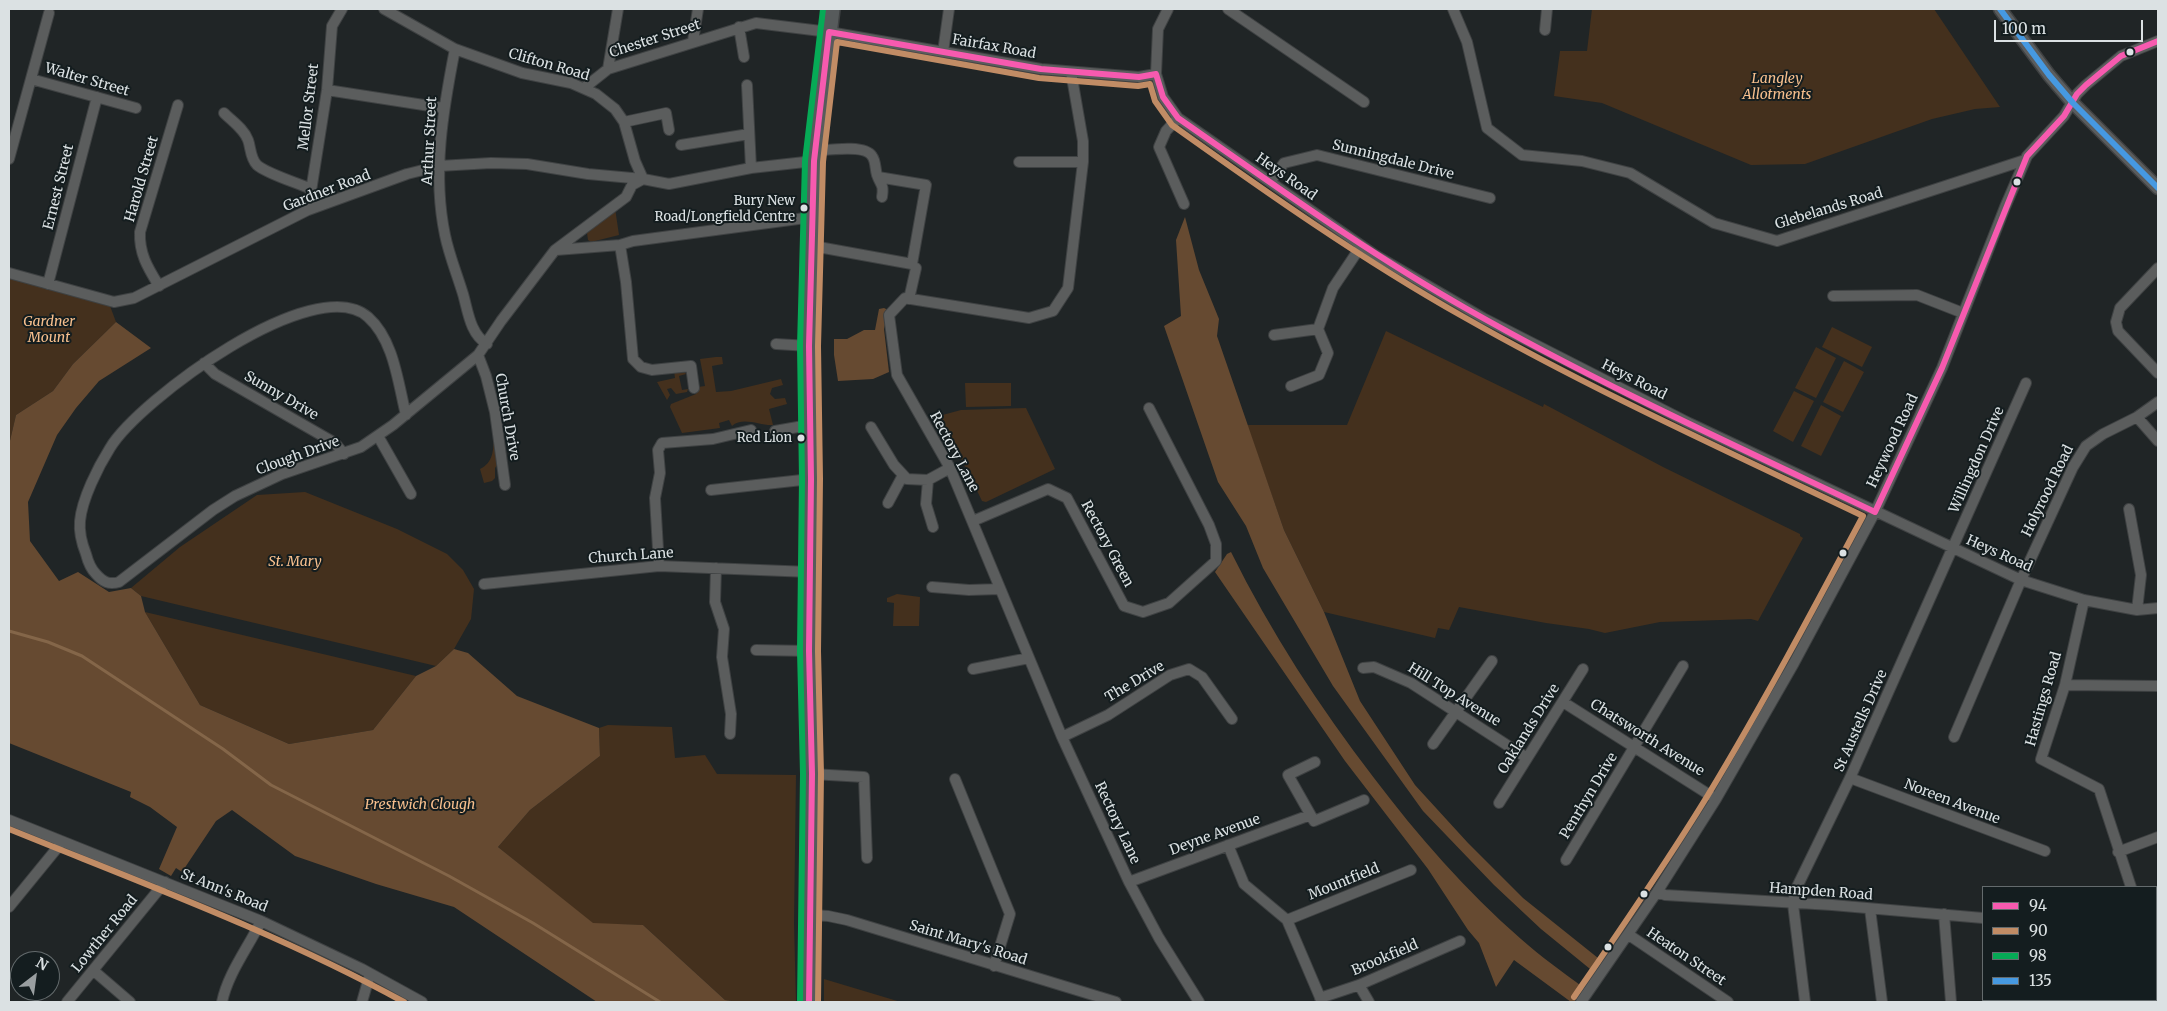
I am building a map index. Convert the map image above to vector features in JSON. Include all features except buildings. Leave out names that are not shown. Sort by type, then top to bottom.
[{"type":"highway","points":[[810,1002],[812,774],[809,651],[811,479],[809,346],[814,156],[832,9]]},
{"type":"main road","points":[[2000,9],[2049,76],[2073,103],[2158,188]]},
{"type":"street","name":"Mellor Street","points":[[308,210],[327,90],[332,26],[342,9]]},
{"type":"street","name":"Clifton Road","points":[[384,9],[455,49],[522,73],[571,83],[596,94],[615,109],[624,122],[635,160],[643,179]]},
{"type":"street","points":[[608,69],[618,9]]},
{"type":"street","points":[[693,41],[698,9]]},
{"type":"street","points":[[943,52],[949,9]]},
{"type":"street","name":"Heys Road","points":[[1168,9],[1158,29],[1156,74],[1163,98],[1178,118],[1361,246],[1468,310],[1549,353],[1689,423],[1953,549],[2022,580],[2084,600],[2137,610],[2158,608]]},
{"type":"street","points":[[1228,9],[1364,102]]},
{"type":"street","name":"Glebelands Road","points":[[1453,9],[1468,42],[1486,128],[1522,155],[1582,161],[1630,173],[1714,223],[1777,241],[2025,160]]},
{"type":"street","points":[[1546,30],[1547,9]]},
{"type":"street","points":[[9,159],[49,13]]},
{"type":"street","name":"Chester Street","points":[[584,88],[608,69],[693,41],[756,23],[829,32]]},
{"type":"street","points":[[739,28],[744,57]]},
{"type":"street","name":"Fairfax Road","points":[[829,32],[1040,70],[1139,77],[1156,74]]},
{"type":"street","name":"Heywood Road","points":[[1581,1002],[1629,935],[1716,798],[1794,663],[1875,512],[1942,368],[2025,160],[2064,116],[2082,89],[2121,56],[2158,40]]},
{"type":"street","name":"Arthur Street","points":[[455,49],[443,108],[439,166],[445,235],[475,332],[480,340],[487,344]]},
{"type":"street","points":[[916,268],[910,299],[1029,318],[1053,311],[1068,288],[1083,162],[1083,141],[1071,72]]},
{"type":"street","name":"Walter Street","points":[[31,79],[136,108]]},
{"type":"street","points":[[747,85],[753,100],[749,134],[751,168]]},
{"type":"street","points":[[327,90],[443,108]]},
{"type":"street","name":"Ernest Street","points":[[48,284],[97,97]]},
{"type":"street","name":"Harold Street","points":[[160,286],[144,262],[140,245],[140,232],[178,105]]},
{"type":"street","points":[[624,122],[667,109],[669,130]]},
{"type":"street","points":[[224,114],[242,130],[248,140],[249,149],[256,164],[267,171],[311,189]]},
{"type":"street","points":[[1178,118],[1166,132],[1159,147],[1184,204]]},
{"type":"street","points":[[682,145],[749,134]]},
{"type":"street","points":[[643,179],[669,184],[858,148],[867,150],[874,158],[878,177],[883,185],[882,197]]},
{"type":"street","name":"Sunningdale Drive","points":[[1270,182],[1284,163],[1317,155],[1490,198]]},
{"type":"street","name":"Gardner Road","points":[[9,273],[114,302],[134,298],[160,286],[308,210],[407,174],[439,166],[491,162],[527,164],[588,174],[643,179]]},
{"type":"street","points":[[1019,162],[1083,162]]},
{"type":"street","points":[[813,246],[912,264],[926,186],[878,177]]},
{"type":"street","name":"Clough Drive","points":[[204,363],[134,418],[110,446],[94,478],[80,522],[81,539],[93,571],[105,582],[111,584],[127,577],[235,496],[282,474],[362,447],[378,436],[478,356],[501,321],[555,250],[626,197],[632,185],[643,179]]},
{"type":"street","points":[[555,250],[620,245],[633,241],[717,231],[813,216]]},
{"type":"street","points":[[620,245],[626,282],[633,359],[641,367],[652,370],[691,366],[694,388]]},
{"type":"street","points":[[1291,386],[1319,375],[1328,353],[1318,329],[1333,288],[1361,246]]},
{"type":"street","points":[[2150,260],[2158,268],[2120,308],[2116,322],[2118,331],[2158,373]]},
{"type":"street","points":[[1833,296],[1917,295],[1963,313]]},
{"type":"street","name":"Rectory Lane","points":[[910,299],[906,298],[889,315],[897,375],[950,468],[1062,736],[1129,882],[1199,1002]]},
{"type":"street","points":[[204,363],[247,338],[304,311],[324,308],[349,308],[368,316],[383,336],[392,359],[406,414]]},
{"type":"street","points":[[1274,335],[1318,329]]},
{"type":"street","points":[[776,344],[809,346]]},
{"type":"street","name":"Church Drive","points":[[478,356],[486,376],[495,412],[505,485]]},
{"type":"street","name":"Sunny Drive","points":[[204,363],[215,374],[335,444],[344,454]]},
{"type":"street","name":"Willingdon Drive","points":[[1953,549],[2026,382]]},
{"type":"street","name":"Holyrood Road","points":[[1954,737],[2073,467],[2086,446],[2103,434],[2137,417],[2158,402]]},
{"type":"street","name":"Rectory Green","points":[[973,521],[1048,489],[1067,498],[1124,606],[1143,612],[1168,603],[1216,561],[1216,544],[1209,525],[1149,408]]},
{"type":"street","points":[[2137,417],[2158,441]]},
{"type":"street","points":[[775,431],[809,424]]},
{"type":"street","points":[[871,427],[894,465],[907,479],[928,480],[950,468]]},
{"type":"street","points":[[659,566],[655,498],[660,474],[658,450],[662,443],[713,438],[751,430]]},
{"type":"street","points":[[378,436],[411,494]]},
{"type":"street","points":[[888,503],[903,475]]},
{"type":"street","points":[[711,490],[811,479]]},
{"type":"street","points":[[928,480],[926,504],[933,527]]},
{"type":"street","points":[[2129,509],[2141,575],[2137,610]]},
{"type":"street","name":"St Austells Drive","points":[[1793,904],[1794,891],[1850,778],[1953,549]]},
{"type":"street","name":"Church Lane","points":[[484,584],[659,566],[810,572]]},
{"type":"street","points":[[716,568],[715,602],[724,629],[722,657],[731,714],[730,734]]},
{"type":"street","points":[[932,586],[968,590],[1000,589]]},
{"type":"street","name":"Hastings Road","points":[[2084,600],[2065,685],[2041,759],[2099,789],[2131,886]]},
{"type":"street","points":[[756,650],[809,651]]},
{"type":"street","points":[[973,669],[1029,658]]},
{"type":"street","points":[[1433,744],[1492,661]]},
{"type":"street","name":"Penrhyn Drive","points":[[1566,860],[1683,666]]},
{"type":"street","name":"Hill Top Avenue","points":[[1362,668],[1374,667],[1394,674],[1527,758]]},
{"type":"street","name":"The Drive","points":[[1062,736],[1108,715],[1170,675],[1189,669],[1202,677],[1232,719]]},
{"type":"street","name":"Oaklands Drive","points":[[1499,803],[1583,670]]},
{"type":"street","points":[[2065,685],[2158,686]]},
{"type":"street","name":"Chatsworth Avenue","points":[[1563,702],[1716,798]]},
{"type":"street","points":[[1316,762],[1288,775],[1314,822],[1364,800]]},
{"type":"street","points":[[812,774],[864,777],[867,858]]},
{"type":"street","name":"Noreen Avenue","points":[[1850,778],[2045,851]]},
{"type":"street","points":[[955,779],[1010,914],[994,966]]},
{"type":"street","name":"Deyne Avenue","points":[[1129,882],[1310,815]]},
{"type":"street","name":"St Ann's Road","points":[[9,820],[261,921],[370,974],[422,1002]]},
{"type":"street","points":[[2118,852],[2158,837]]},
{"type":"street","points":[[9,907],[61,842]]},
{"type":"street","points":[[1228,845],[1244,884],[1288,920],[1321,1000]]},
{"type":"street","name":"Mountfield","points":[[1288,920],[1411,870]]},
{"type":"street","name":"Lowther Road","points":[[67,1002],[165,882]]},
{"type":"street","name":"Hampden Road","points":[[1657,892],[1665,895],[1982,918]]},
{"type":"street","points":[[1793,904],[1806,1002]]},
{"type":"street","points":[[1870,909],[1882,1002]]},
{"type":"street","points":[[1944,914],[1951,1002]]},
{"type":"street","name":"Saint Mary's Road","points":[[810,916],[828,916],[847,920],[1116,1002]]},
{"type":"street","points":[[222,1002],[224,992],[242,953],[250,943],[261,921]]},
{"type":"street","name":"Heaton Street","points":[[1629,935],[1728,1002]]},
{"type":"street","name":"Brookfield","points":[[1321,1000],[1460,941]]},
{"type":"street","points":[[94,971],[130,1002]]},
{"type":"street","points":[[362,1002],[370,974]]},
{"type":"street","points":[[1360,985],[1369,1002]]},
{"type":"green space","name":"Langley Allotments","points":[[1592,9],[1934,9],[2000,107],[1975,109],[1932,119],[1805,164],[1751,165],[1602,103],[1554,96],[1560,51],[1587,51]]},
{"type":"green space","points":[[615,208],[619,235],[591,242],[588,240],[587,233]]},
{"type":"green space","points":[[1185,217],[1199,270],[1219,319],[1217,336],[1284,530],[1324,612],[1360,701],[1415,785],[1468,843],[1523,898],[1603,962],[1595,973],[1541,929],[1494,885],[1423,811],[1333,686],[1263,568],[1246,526],[1218,482],[1164,326],[1181,316],[1176,240]]},
{"type":"green space","name":"Gardner Mount","points":[[9,276],[110,306],[116,322],[73,364],[53,391],[16,415],[9,445]]},
{"type":"green space","points":[[884,308],[888,310],[884,329],[889,372],[873,379],[838,381],[834,355],[834,339],[847,339],[864,330],[875,330],[879,309]]},
{"type":"green space","name":"Prestwich Clough","points":[[116,322],[151,348],[99,381],[76,408],[57,435],[28,502],[30,541],[59,581],[78,572],[109,592],[131,588],[141,596],[145,612],[200,705],[289,744],[373,730],[416,676],[436,666],[454,649],[468,653],[517,696],[599,728],[600,756],[530,810],[498,847],[593,923],[643,925],[725,1000],[739,1002],[597,1002],[454,907],[376,884],[295,856],[232,810],[216,821],[182,872],[176,868],[171,876],[159,869],[177,827],[150,807],[130,797],[131,792],[9,743],[9,445],[16,415],[53,391],[73,364]]},
{"type":"green space","points":[[1832,327],[1872,347],[1862,367],[1822,347]]},
{"type":"green space","points":[[1386,331],[1543,407],[1544,404],[1663,467],[1800,534],[1803,538],[1758,621],[1751,619],[1660,622],[1605,633],[1459,607],[1449,630],[1438,628],[1435,638],[1324,612],[1284,530],[1247,425],[1347,425]]},
{"type":"green space","points":[[1816,347],[1836,358],[1816,398],[1795,388]]},
{"type":"green space","points":[[722,357],[723,364],[712,366],[716,392],[731,391],[781,379],[783,385],[772,388],[770,394],[775,399],[785,398],[787,404],[769,409],[773,425],[741,422],[732,426],[729,420],[719,423],[720,428],[682,433],[670,407],[671,404],[696,394],[698,387],[705,386],[700,359]]},
{"type":"green space","points":[[1844,361],[1864,372],[1843,412],[1823,402]]},
{"type":"green space","points":[[674,370],[683,370],[686,374],[679,376],[682,390],[688,389],[687,392],[676,394],[671,388],[667,389],[670,395],[667,400],[657,382],[675,378]]},
{"type":"green space","points":[[965,383],[1011,383],[1011,406],[966,407]]},
{"type":"green space","points":[[1794,391],[1814,401],[1793,442],[1773,431]]},
{"type":"green space","points":[[1821,405],[1841,416],[1821,456],[1801,446]]},
{"type":"green space","points":[[1026,408],[1055,469],[986,502],[982,501],[963,462],[935,417],[961,410]]},
{"type":"green space","points":[[494,437],[498,464],[495,468],[495,478],[484,483],[480,469],[490,459],[493,451]]},
{"type":"green space","name":"St. Mary","points":[[305,492],[397,529],[447,554],[463,570],[474,589],[471,619],[454,649],[436,666],[141,596],[131,588],[180,547],[257,495]]},
{"type":"green space","points":[[1231,552],[1279,640],[1334,724],[1374,778],[1425,842],[1481,902],[1529,946],[1584,988],[1574,1002],[1571,1002],[1514,960],[1496,987],[1479,943],[1468,930],[1428,869],[1345,761],[1215,572],[1227,554]]},
{"type":"green space","points":[[897,594],[920,597],[919,626],[893,626],[894,603],[887,602],[887,598]]},
{"type":"green space","points":[[145,612],[416,676],[373,730],[289,744],[200,705]]},
{"type":"green space","points":[[608,725],[672,727],[675,758],[705,755],[717,774],[796,775],[794,923],[796,1002],[739,1002],[725,1000],[643,925],[593,924],[498,847],[530,810],[600,756],[599,728]]},
{"type":"green space","points":[[824,979],[894,1000],[901,1002],[824,1002]]},
{"type":"waterway","points":[[9,631],[48,642],[82,656],[223,749],[271,785],[449,876],[533,923],[660,1002]]},
{"type":"transit line","name":"98","points":[[800,1002],[803,774],[800,651],[802,479],[800,346],[805,161],[823,9]]},
{"type":"transit line","name":"135","points":[[2000,9],[2049,75],[2073,103],[2158,188]]},
{"type":"transit line","name":"94","points":[[829,32],[1041,69],[1139,77],[1156,74]]},
{"type":"transit line","name":"94","points":[[809,1002],[812,774],[809,651],[811,479],[809,346],[814,161],[829,32]]},
{"type":"transit line","name":"94","points":[[1875,512],[1942,368],[2027,156],[2064,116],[2077,94],[2086,85],[2121,56],[2158,41]]},
{"type":"transit line","name":"90","points":[[818,1002],[821,774],[818,651],[820,479],[818,346],[823,162],[837,42],[1039,78],[1138,86],[1150,84],[1155,101],[1172,125],[1314,224],[1387,272],[1511,343],[1611,395],[1863,516],[1768,692],[1708,795],[1659,872],[1574,997]]},
{"type":"transit line","name":"94","points":[[1156,74],[1163,97],[1178,118],[1320,217],[1429,287],[1517,337],[1618,389],[1875,512]]},
{"type":"transit line","name":"90","points":[[9,829],[259,931],[308,953],[404,1002]]},
{"type":"place","name":"Bury New Road/Longfield Centre","points":[[804,208]]},
{"type":"place","name":"Red Lion","points":[[801,438]]}]
